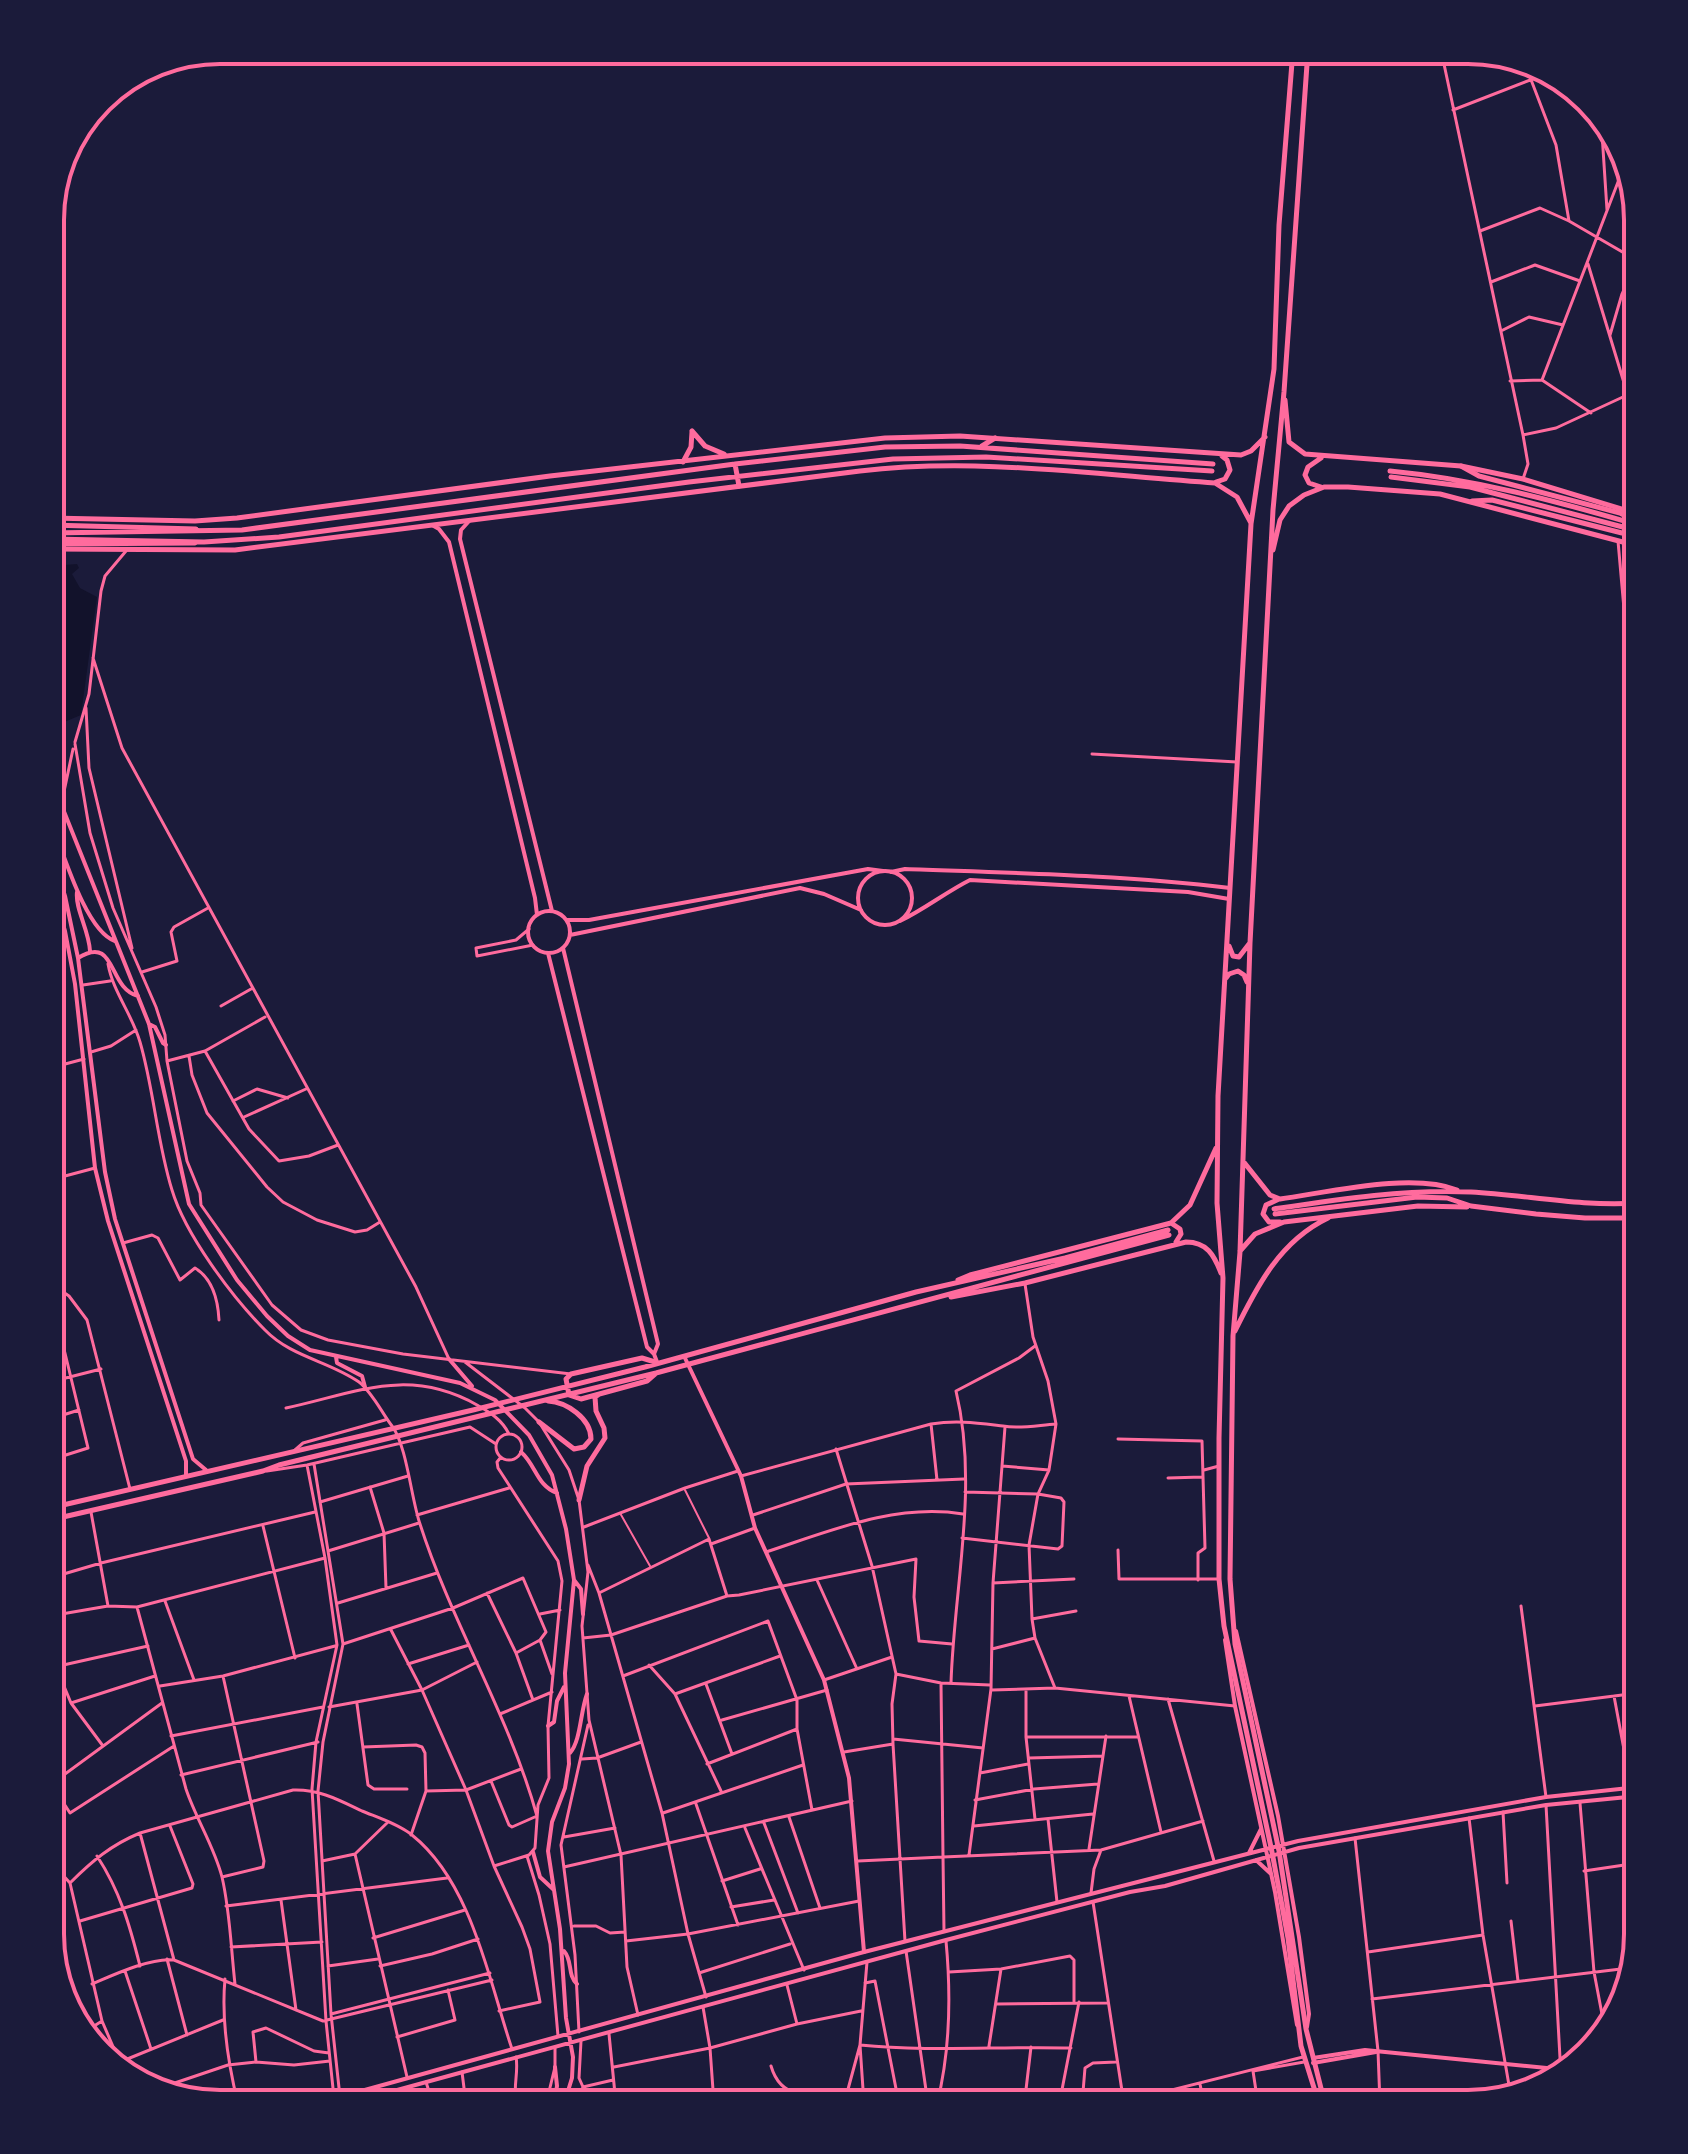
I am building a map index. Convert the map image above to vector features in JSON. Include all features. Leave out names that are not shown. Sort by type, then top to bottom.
[{"type":"main road","points":[[1292,64],[1279,225],[1274,369],[1251,524],[1218,1096],[1217,1203],[1223,1278],[1219,1579],[1235,1706],[1275,1892],[1293,2015],[1303,2030]]},
{"type":"main road","points":[[1303,2030],[1233,1646],[1230,1579],[1233,1336],[1240,1252],[1250,943],[1270,562],[1307,64]]},
{"type":"main road","points":[[1279,225],[1287,231],[1295,226]]},
{"type":"main road","points":[[1278,253],[1286,248],[1293,253]]},
{"type":"main road","points":[[1284,392],[1289,442],[1305,454],[1461,466],[1523,479],[1624,510]]},
{"type":"main road","points":[[683,462],[691,447],[692,431],[709,449],[732,456]]},
{"type":"main road","points":[[64,518],[195,521],[237,518],[550,476],[885,438],[995,438],[1218,455],[1248,453],[1266,436]]},
{"type":"main road","points":[[980,448],[995,438]]},
{"type":"main road","points":[[64,525],[242,530],[885,447],[980,448],[1212,468],[960,457],[876,460],[279,537],[204,542],[64,541]]},
{"type":"main road","points":[[64,543],[126,551],[235,550],[877,469],[1020,469],[1215,483],[1225,479],[1230,470],[1227,460],[1218,455]]},
{"type":"main road","points":[[1322,457],[1308,467],[1305,475],[1309,483],[1324,487],[1423,492],[1472,501],[1624,542]]},
{"type":"main road","points":[[735,464],[739,486]]},
{"type":"main road","points":[[1461,466],[1479,476],[1624,515]]},
{"type":"main road","points":[[1624,520],[1501,487],[1431,475],[1390,474],[1470,487],[1624,529]]},
{"type":"main road","points":[[1215,483],[1237,497],[1251,524]]},
{"type":"main road","points":[[1270,562],[1280,520],[1289,506],[1304,495],[1324,487]]},
{"type":"main road","points":[[1472,501],[1502,502],[1624,533]]},
{"type":"main road","points":[[472,518],[461,530],[460,539],[552,911],[567,920],[589,920],[868,869],[1189,883],[1230,888]]},
{"type":"main road","points":[[430,524],[439,529],[449,542],[535,898],[537,915],[529,929],[533,945],[548,953],[563,948]]},
{"type":"main road","points":[[64,540],[205,530]]},
{"type":"main road","points":[[481,676],[491,670]]},
{"type":"main road","points":[[64,812],[149,1024],[192,1212],[237,1280],[267,1316],[310,1350],[433,1376],[473,1388],[505,1407],[529,1435],[548,1466],[558,1493],[574,1580],[566,1685],[570,1753],[568,1776],[549,1836],[549,1859],[562,1949],[566,2018],[573,2057],[568,2090]]},
{"type":"main road","points":[[64,854],[99,931],[115,941]]},
{"type":"main road","points":[[883,871],[874,873],[861,885],[858,902],[865,917],[878,924],[892,924],[913,915],[945,892],[970,880],[1188,892],[1229,899]]},
{"type":"main road","points":[[891,872],[905,880],[912,894],[909,910],[900,921]]},
{"type":"main road","points":[[970,880],[972,872]]},
{"type":"main road","points":[[1014,882],[1015,874]]},
{"type":"main road","points":[[799,881],[800,888]]},
{"type":"main road","points":[[570,935],[800,888],[824,894],[861,910]]},
{"type":"main road","points":[[65,896],[78,889]]},
{"type":"main road","points":[[78,889],[76,901],[85,923],[90,951]]},
{"type":"main road","points":[[64,893],[83,985],[105,1172],[123,1243],[193,1459],[206,1470]]},
{"type":"main road","points":[[537,915],[552,911]]},
{"type":"main road","points":[[567,920],[570,935],[563,948],[658,1344],[654,1354]]},
{"type":"main road","points":[[64,928],[81,1028],[95,1168],[108,1221],[186,1461],[186,1476]]},
{"type":"main road","points":[[1227,941],[1236,957],[1243,955],[1250,943]]},
{"type":"main road","points":[[78,958],[90,951],[100,952],[123,987],[138,996]]},
{"type":"main road","points":[[548,953],[647,1347],[658,1363]]},
{"type":"main road","points":[[1225,982],[1229,974],[1238,971],[1244,975],[1248,987]]},
{"type":"main road","points":[[149,1024],[155,1027],[166,1045]]},
{"type":"main road","points":[[81,1028],[88,1028]]},
{"type":"main road","points":[[950,1284],[970,1275],[1171,1223],[1190,1205],[1218,1145]]},
{"type":"main road","points":[[1242,1160],[1263,1187],[1280,1199]]},
{"type":"main road","points":[[1462,1192],[1441,1183],[1397,1183],[1280,1199],[1266,1205],[1263,1214],[1269,1222],[1284,1222],[1418,1206],[1471,1206],[1585,1218],[1624,1218]]},
{"type":"main road","points":[[1471,1206],[1447,1198],[1417,1197],[1275,1211],[1387,1193],[1462,1192],[1586,1204],[1624,1203]]},
{"type":"main road","points":[[1585,1218],[1586,1204]]},
{"type":"main road","points":[[1233,1336],[1267,1271],[1296,1237],[1333,1216]]},
{"type":"main road","points":[[1240,1252],[1255,1234],[1284,1222]]},
{"type":"main road","points":[[1171,1223],[1181,1234],[1176,1243]]},
{"type":"main road","points":[[64,1505],[206,1470],[323,1447],[645,1367],[950,1284],[1168,1233],[965,1289],[946,1297]]},
{"type":"main road","points":[[64,1517],[263,1471],[946,1297],[1025,1283],[1176,1243],[1196,1242],[1205,1246],[1217,1261],[1223,1278]]},
{"type":"main road","points":[[684,1356],[739,1474],[755,1528],[824,1680],[844,1752],[852,1801],[864,1952]]},
{"type":"main road","points":[[336,1357],[337,1363],[362,1376],[365,1387]]},
{"type":"main road","points":[[656,1373],[647,1381],[581,1399],[569,1395],[566,1379],[571,1374],[642,1358],[658,1363]]},
{"type":"main road","points":[[449,1359],[473,1388]]},
{"type":"main road","points":[[579,1500],[587,1466],[605,1438],[595,1406],[595,1397],[599,1395]]},
{"type":"main road","points":[[539,1400],[559,1402],[570,1407],[589,1428],[591,1439],[584,1447],[574,1449],[539,1422]]},
{"type":"main road","points":[[521,1452],[531,1461],[546,1488],[558,1493]]},
{"type":"main road","points":[[186,1461],[193,1459]]},
{"type":"main road","points":[[574,1580],[581,1589],[583,1614]]},
{"type":"main road","points":[[1233,1623],[1240,1643],[1287,1864],[1309,2014],[1303,2030]]},
{"type":"main road","points":[[1224,1626],[1233,1646],[1279,1851],[1303,2030],[1318,2090]]},
{"type":"main road","points":[[548,1726],[553,1724],[557,1701],[566,1685]]},
{"type":"main road","points":[[570,1753],[577,1743],[580,1714],[587,1694]]},
{"type":"main road","points":[[365,2090],[905,1941],[1298,1841],[1546,1797],[1624,1788]]},
{"type":"main road","points":[[1546,1797],[1546,1805]]},
{"type":"main road","points":[[397,2090],[946,1940],[1299,1848],[1546,1805],[1624,1798]]},
{"type":"main road","points":[[1261,1820],[1270,1826],[1278,1816]]},
{"type":"main road","points":[[1404,1821],[1401,1824],[1404,1830]]},
{"type":"main road","points":[[1394,1832],[1398,1828],[1395,1822]]},
{"type":"main road","points":[[1249,1853],[1262,1827]]},
{"type":"main road","points":[[1281,1835],[1298,1841]]},
{"type":"main road","points":[[1287,1864],[1288,1856],[1299,1848]]},
{"type":"main road","points":[[533,1852],[540,1877],[554,1890]]},
{"type":"main road","points":[[1254,1859],[1271,1874]]},
{"type":"main road","points":[[1166,1875],[1163,1880],[1169,1884]]},
{"type":"main road","points":[[1149,1879],[1154,1884],[1150,1888]]},
{"type":"main road","points":[[1275,1892],[1280,1884],[1286,1883],[1291,1889]]},
{"type":"main road","points":[[1002,1917],[1004,1925]]},
{"type":"main road","points":[[562,1949],[568,1956],[572,1978],[577,1984]]},
{"type":"main road","points":[[512,2049],[516,2057]]},
{"type":"main road","points":[[1309,2060],[1378,2051],[1545,2069]]},
{"type":"main road","points":[[555,2067],[556,2090]]},
{"type":"street","points":[[1444,64],[1523,435],[1528,464],[1523,479]]},
{"type":"street","points":[[1453,110],[1532,80],[1556,145],[1569,221]]},
{"type":"street","points":[[1603,142],[1608,212]]},
{"type":"street","points":[[1542,380],[1619,180]]},
{"type":"street","points":[[1480,231],[1540,208],[1569,221],[1624,254]]},
{"type":"street","points":[[1588,264],[1624,384]]},
{"type":"street","points":[[1490,282],[1535,265],[1580,281]]},
{"type":"street","points":[[1609,339],[1624,290]]},
{"type":"street","points":[[1501,331],[1529,317],[1563,325]]},
{"type":"street","points":[[1510,381],[1542,380],[1591,413]]},
{"type":"street","points":[[1523,435],[1556,428],[1624,398]]},
{"type":"street","points":[[1618,541],[1624,615]]},
{"type":"street","points":[[64,791],[86,705],[105,576],[126,551]]},
{"type":"street","points":[[93,658],[122,748],[416,1287],[449,1359]]},
{"type":"street","points":[[86,705],[89,768],[134,959]]},
{"type":"street","points":[[75,744],[90,833],[113,908],[156,1007],[187,1161],[200,1193],[201,1205],[272,1305],[292,1324],[328,1340],[385,1351],[571,1374]]},
{"type":"street","points":[[1092,754],[1237,762]]},
{"type":"street","points":[[140,973],[177,961],[171,932],[174,927],[208,908]]},
{"type":"street","points":[[529,929],[516,940],[476,948],[477,956],[533,945]]},
{"type":"street","points":[[108,960],[112,981],[136,1030],[172,1191],[181,1215],[224,1281],[255,1320],[278,1343],[365,1387],[395,1431],[419,1523],[437,1573],[499,1715],[537,1816]]},
{"type":"street","points":[[83,985],[112,981]]},
{"type":"street","points":[[221,1006],[251,989]]},
{"type":"street","points":[[167,1061],[205,1051],[266,1017]]},
{"type":"street","points":[[91,1052],[111,1046],[136,1030]]},
{"type":"street","points":[[205,1051],[249,1129],[279,1161],[309,1156],[338,1145]]},
{"type":"street","points":[[189,1056],[192,1075],[207,1113],[267,1187],[283,1202],[317,1220],[355,1232],[367,1230],[380,1222]]},
{"type":"street","points":[[64,1064],[84,1059]]},
{"type":"street","points":[[233,1101],[257,1089],[288,1098]]},
{"type":"street","points":[[242,1118],[306,1089]]},
{"type":"street","points":[[64,1176],[95,1168]]},
{"type":"street","points":[[123,1243],[152,1235],[158,1238],[180,1280],[195,1268],[212,1288],[218,1303],[219,1320]]},
{"type":"street","points":[[212,1288],[224,1281]]},
{"type":"street","points":[[1025,1283],[1035,1345],[1048,1381],[1056,1424],[1049,1470],[1038,1494],[1029,1545],[1035,1638],[1055,1688]]},
{"type":"street","points":[[64,1293],[87,1320],[130,1489]]},
{"type":"street","points":[[951,1683],[965,1492],[963,1421],[956,1391],[1019,1358],[1035,1345]]},
{"type":"street","points":[[64,1349],[88,1448],[64,1456]]},
{"type":"street","points":[[462,1360],[539,1422],[569,1470],[579,1500],[587,1561],[583,1638],[589,1720],[621,1855],[627,1967],[638,2015]]},
{"type":"street","points":[[64,1379],[101,1369]]},
{"type":"street","points":[[286,1408],[365,1387],[395,1383],[453,1393],[498,1419],[509,1434],[520,1441],[521,1452],[512,1460],[501,1457],[496,1451],[499,1438],[509,1434]]},
{"type":"street","points":[[64,1415],[79,1410]]},
{"type":"street","points":[[295,1451],[303,1443],[385,1420]]},
{"type":"street","points":[[583,1528],[685,1488],[931,1424],[963,1421],[1005,1427],[1056,1424]]},
{"type":"street","points":[[931,1424],[937,1480]]},
{"type":"street","points":[[263,1471],[314,1464],[470,1427],[496,1444]]},
{"type":"street","points":[[969,1855],[991,1687],[993,1583],[1005,1427]]},
{"type":"street","points":[[1118,1439],[1202,1441],[1205,1548],[1198,1553],[1198,1580]]},
{"type":"street","points":[[836,1449],[872,1566],[896,1674],[892,1704],[893,1742],[905,1941]]},
{"type":"street","points":[[494,1866],[533,1852],[539,1802],[549,1775],[548,1726],[562,1581],[558,1561],[497,1465],[501,1457]]},
{"type":"street","points":[[314,1464],[343,1644],[315,1790],[322,1861],[322,1942],[336,2090]]},
{"type":"street","points":[[307,1465],[325,1558],[337,1645],[316,1742],[315,1790],[328,1966],[329,2053],[335,2090]]},
{"type":"street","points":[[1002,1466],[1049,1470]]},
{"type":"street","points":[[1203,1471],[1219,1466]]},
{"type":"street","points":[[320,1502],[408,1476]]},
{"type":"street","points":[[1168,1478],[1202,1477]]},
{"type":"street","points":[[753,1515],[846,1484],[965,1479]]},
{"type":"street","points":[[370,1487],[384,1533],[386,1588]]},
{"type":"street","points":[[417,1515],[509,1488]]},
{"type":"street","points":[[685,1488],[710,1542],[727,1596]]},
{"type":"street","points":[[962,1538],[1058,1549],[1062,1546],[1063,1499],[1038,1494],[965,1492]]},
{"type":"street","points":[[766,1552],[857,1522],[918,1511],[963,1514]]},
{"type":"street","points":[[91,1512],[108,1606]]},
{"type":"street","points":[[64,1574],[315,1512]]},
{"type":"street","points":[[620,1513],[650,1567]]},
{"type":"street","points":[[328,1551],[419,1523]]},
{"type":"street","points":[[263,1526],[295,1658]]},
{"type":"street","points":[[599,1593],[710,1542],[755,1528]]},
{"type":"street","points":[[1118,1550],[1119,1579],[1219,1579]]},
{"type":"street","points":[[64,1614],[108,1606],[137,1607],[325,1558]]},
{"type":"street","points":[[583,1638],[611,1635],[727,1596],[916,1559],[914,1597],[919,1641],[952,1644]]},
{"type":"street","points":[[587,1561],[662,1813],[688,1934],[706,1997]]},
{"type":"street","points":[[338,1603],[437,1573]]},
{"type":"street","points":[[160,1686],[223,1676],[391,1630],[523,1578],[546,1632],[540,1640],[516,1653]]},
{"type":"street","points":[[993,1583],[1074,1579]]},
{"type":"street","points":[[817,1580],[857,1669]]},
{"type":"street","points":[[487,1593],[516,1653],[533,1700]]},
{"type":"street","points":[[165,1599],[194,1680]]},
{"type":"street","points":[[1521,1606],[1546,1797]]},
{"type":"street","points":[[137,1607],[181,1775],[195,1817],[208,1840],[222,1877],[235,1984]]},
{"type":"street","points":[[539,1614],[560,1610]]},
{"type":"street","points":[[1032,1619],[1076,1611]]},
{"type":"street","points":[[623,1676],[768,1621],[797,1700],[797,1729],[812,1810]]},
{"type":"street","points":[[391,1630],[422,1690],[466,1790],[494,1866],[530,1949],[540,2002],[499,2011]]},
{"type":"street","points":[[992,1649],[1035,1638]]},
{"type":"street","points":[[540,1640],[553,1677]]},
{"type":"street","points":[[406,1664],[469,1645]]},
{"type":"street","points":[[64,1664],[148,1646]]},
{"type":"street","points":[[675,1694],[781,1656]]},
{"type":"street","points":[[824,1680],[892,1657]]},
{"type":"street","points":[[329,1707],[422,1690],[477,1662]]},
{"type":"street","points":[[649,1665],[675,1694],[721,1791]]},
{"type":"street","points":[[896,1674],[941,1683],[1026,1690],[1055,1688],[1235,1706]]},
{"type":"street","points":[[71,1703],[156,1676]]},
{"type":"street","points":[[222,1877],[263,1867],[252,1801],[223,1676]]},
{"type":"street","points":[[941,1683],[944,1931]]},
{"type":"street","points":[[706,1684],[722,1720],[732,1754]]},
{"type":"street","points":[[64,1686],[71,1703],[103,1746]]},
{"type":"street","points":[[722,1720],[827,1690]]},
{"type":"street","points":[[1026,1690],[1026,1737],[1035,1819]]},
{"type":"street","points":[[499,1715],[552,1692]]},
{"type":"street","points":[[1533,1707],[1624,1695]]},
{"type":"street","points":[[1129,1696],[1161,1833]]},
{"type":"street","points":[[1614,1696],[1624,1750]]},
{"type":"street","points":[[1168,1699],[1214,1862]]},
{"type":"street","points":[[64,1774],[162,1703]]},
{"type":"street","points":[[357,1704],[370,1788],[407,1789]]},
{"type":"street","points":[[171,1736],[323,1707]]},
{"type":"street","points":[[579,2032],[572,1926],[561,1851],[589,1720]]},
{"type":"street","points":[[707,1764],[797,1729]]},
{"type":"street","points":[[1089,1849],[1106,1736]]},
{"type":"street","points":[[1026,1737],[1138,1737]]},
{"type":"street","points":[[181,1775],[323,1742]]},
{"type":"street","points":[[582,1759],[597,1758],[641,1742]]},
{"type":"street","points":[[844,1752],[893,1742],[983,1748]]},
{"type":"street","points":[[64,1804],[70,1813],[174,1746]]},
{"type":"street","points":[[363,1747],[422,1747],[425,1753],[426,1791],[411,1835]]},
{"type":"street","points":[[980,1773],[1029,1761],[1103,1756]]},
{"type":"street","points":[[662,1813],[803,1765]]},
{"type":"street","points":[[426,1791],[466,1790],[521,1769]]},
{"type":"street","points":[[491,1781],[509,1825],[512,1827],[537,1816]]},
{"type":"street","points":[[975,1800],[1034,1789],[1098,1784]]},
{"type":"street","points":[[70,1883],[97,1856],[140,1833],[293,1790],[315,1790],[388,1822],[411,1835],[432,1856],[465,1910],[478,1939],[512,2049]]},
{"type":"street","points":[[531,1794],[544,1790]]},
{"type":"street","points":[[564,1867],[745,1828],[852,1801]]},
{"type":"street","points":[[695,1802],[738,1925]]},
{"type":"street","points":[[1580,1803],[1594,1972],[1602,2014]]},
{"type":"street","points":[[1546,1805],[1562,2058]]},
{"type":"street","points":[[1503,1812],[1507,1883]]},
{"type":"street","points":[[972,1826],[1093,1814]]},
{"type":"street","points":[[789,1817],[820,1908]]},
{"type":"street","points":[[1469,1818],[1483,1935],[1509,2085]]},
{"type":"street","points":[[1048,1819],[1057,1902]]},
{"type":"street","points":[[858,1861],[1101,1850],[1203,1821]]},
{"type":"street","points":[[322,1861],[355,1854],[388,1822]]},
{"type":"street","points":[[764,1823],[798,1913]]},
{"type":"street","points":[[80,1921],[189,1891],[193,1884],[170,1825]]},
{"type":"street","points":[[564,1837],[615,1828]]},
{"type":"street","points":[[745,1828],[804,1970]]},
{"type":"street","points":[[140,1833],[174,1960]]},
{"type":"street","points":[[1355,1838],[1379,2090]]},
{"type":"street","points":[[1090,1894],[1101,1850]]},
{"type":"street","points":[[355,1854],[407,2078]]},
{"type":"street","points":[[97,1856],[113,1879],[125,1908],[140,1966]]},
{"type":"street","points":[[527,1856],[541,1900],[550,1944],[558,2037]]},
{"type":"street","points":[[1584,1871],[1624,1865]]},
{"type":"street","points":[[722,1881],[761,1869]]},
{"type":"street","points":[[64,1876],[70,1883],[92,1984],[102,2021],[114,2048]]},
{"type":"street","points":[[226,1906],[447,1878]]},
{"type":"street","points":[[281,1900],[296,2010]]},
{"type":"street","points":[[731,1907],[774,1900]]},
{"type":"street","points":[[625,1941],[688,1934],[859,1901]]},
{"type":"street","points":[[1093,1902],[1122,2090]]},
{"type":"street","points":[[373,1938],[465,1910]]},
{"type":"street","points":[[1511,1921],[1518,1981]]},
{"type":"street","points":[[572,1926],[596,1926],[610,1933],[625,1932]]},
{"type":"street","points":[[1368,1952],[1483,1935]]},
{"type":"street","points":[[380,1966],[478,1939]]},
{"type":"street","points":[[940,2090],[946,2047],[949,1972],[946,1940]]},
{"type":"street","points":[[231,1947],[322,1942]]},
{"type":"street","points":[[699,1973],[792,1943]]},
{"type":"street","points":[[906,1951],[925,2090]]},
{"type":"street","points":[[949,1972],[1001,1969],[1070,1956],[1074,1960],[1074,2001]]},
{"type":"street","points":[[167,1959],[187,2035]]},
{"type":"street","points":[[328,1966],[378,1959]]},
{"type":"street","points":[[92,1984],[140,1966],[174,1960],[317,2020],[490,1973]]},
{"type":"street","points":[[863,2090],[861,2011],[867,1962]]},
{"type":"street","points":[[989,2046],[1001,1969]]},
{"type":"street","points":[[1372,1999],[1620,1969]]},
{"type":"street","points":[[125,1971],[151,2049]]},
{"type":"street","points":[[225,1979],[224,2020],[228,2065],[234,2090]]},
{"type":"street","points":[[388,2002],[492,1980]]},
{"type":"street","points":[[865,1983],[875,1981],[896,2090]]},
{"type":"street","points":[[787,1983],[797,2024]]},
{"type":"street","points":[[397,2037],[455,2020],[448,1990]]},
{"type":"street","points":[[1062,2090],[1079,2002]]},
{"type":"street","points":[[997,2004],[1107,2003]]},
{"type":"street","points":[[703,2007],[713,2090]]},
{"type":"street","points":[[614,2067],[710,2048],[797,2024],[861,2011]]},
{"type":"street","points":[[127,2059],[224,2020]]},
{"type":"street","points":[[94,2026],[102,2021]]},
{"type":"street","points":[[256,2062],[253,2032],[266,2028],[314,2051],[329,2053]]},
{"type":"street","points":[[609,2034],[614,2090]]},
{"type":"street","points":[[581,2041],[579,2078],[582,2090]]},
{"type":"street","points":[[860,2045],[918,2049],[989,2046],[1071,2048]]},
{"type":"street","points":[[847,2090],[860,2045]]},
{"type":"street","points":[[549,2090],[555,2067],[555,2047]]},
{"type":"street","points":[[1026,2090],[1031,2047]]},
{"type":"street","points":[[515,2090],[516,2057]]},
{"type":"street","points":[[1176,2090],[1309,2060]]},
{"type":"street","points":[[174,2083],[228,2065],[256,2062],[294,2065],[330,2061]]},
{"type":"street","points":[[1083,2090],[1085,2068],[1093,2063],[1117,2062]]},
{"type":"street","points":[[771,2066],[778,2083],[795,2090]]},
{"type":"street","points":[[1253,2071],[1256,2090]]},
{"type":"street","points":[[462,2072],[464,2090]]},
{"type":"street","points":[[583,2087],[613,2080]]},
{"type":"street","points":[[426,2082],[429,2090]]},
{"type":"street","points":[[1200,2084],[1201,2090]]},
{"type":"shaded area","points":[[77,564],[79,568],[72,574],[80,588],[97,597],[81,715],[64,722],[64,565]]}]
